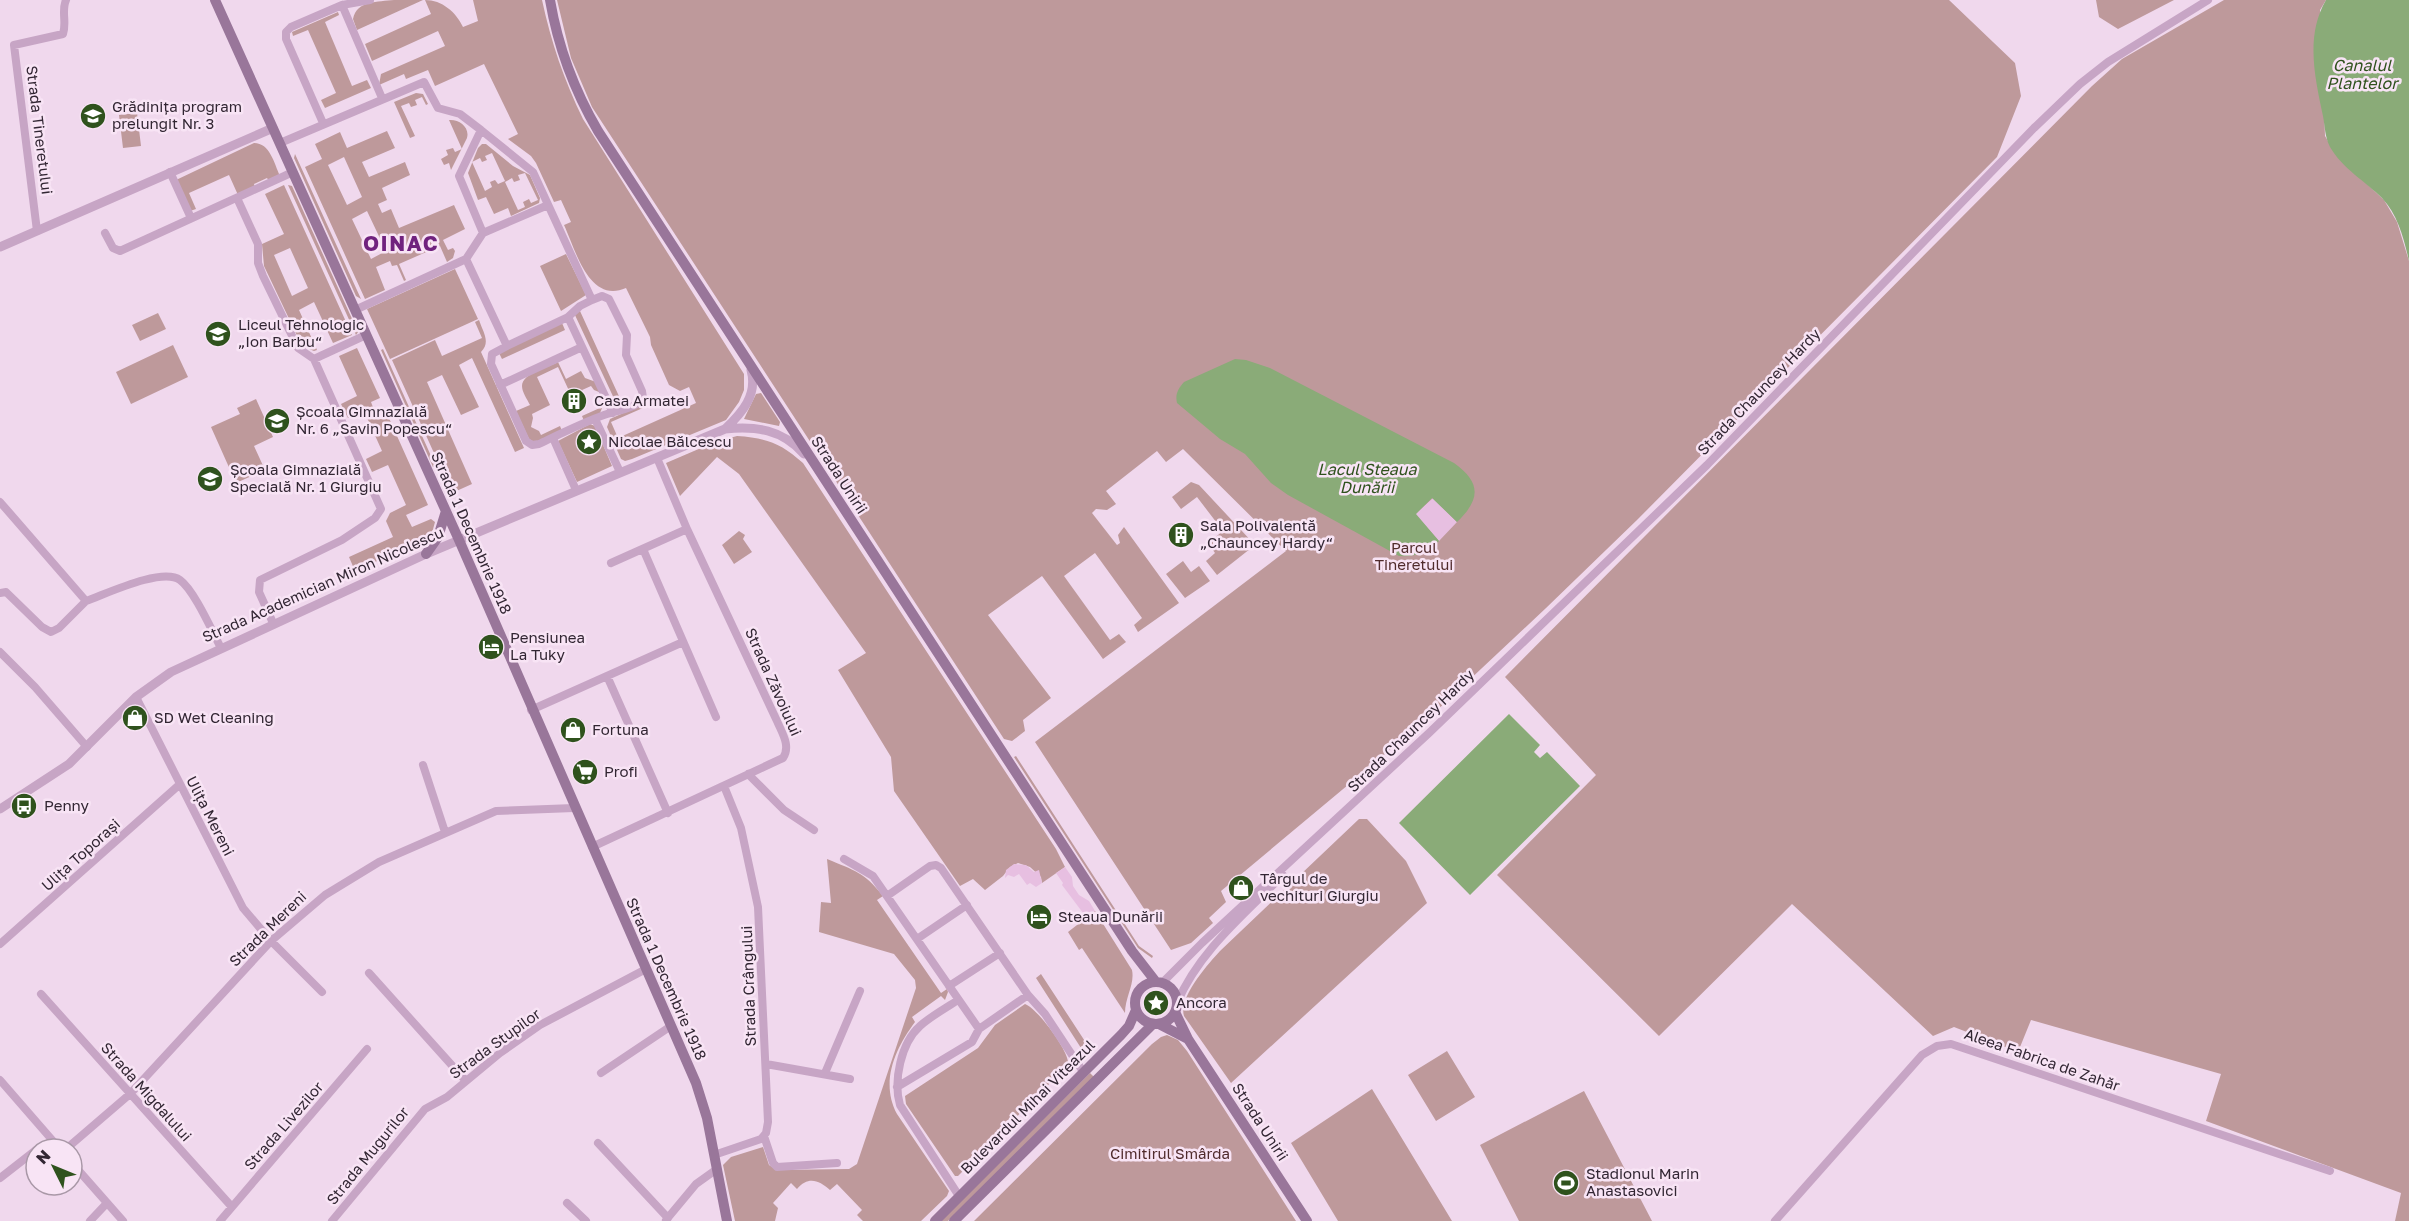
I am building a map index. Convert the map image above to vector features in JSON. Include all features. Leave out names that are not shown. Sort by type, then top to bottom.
[{"type":"main road","name":"Strada 1 Decembrie 1918","points":[[215,0],[459,540],[700,1094],[727,1221]]},
{"type":"main road","name":"Strada Unirii","points":[[550,0],[564,55],[587,112],[814,465],[1132,951],[1159,983]]},
{"type":"main road","points":[[426,554],[438,537],[446,511]]},
{"type":"main road","name":"Strada Unirii","points":[[1132,951],[1139,970],[1142,988]]},
{"type":"main road","points":[[1159,983],[1174,992],[1176,1007],[1170,1019],[1156,1024],[1143,1020],[1136,1010],[1136,998],[1142,988],[1159,983]]},
{"type":"main road","name":"Strada Unirii","points":[[1176,1007],[1188,1039],[1307,1221]]},
{"type":"main road","name":"Bulevardul Mihai Viteazul","points":[[935,1221],[1127,1029],[1136,1010]]},
{"type":"main road","name":"Strada Unirii","points":[[1156,1024],[1188,1039]]},
{"type":"main road","name":"Bulevardul Mihai Viteazul","points":[[954,1221],[1156,1024]]},
{"type":"street","name":"Strada Tineretului","points":[[38,231],[14,45],[63,34],[65,28],[63,7],[66,0]]},
{"type":"street","points":[[323,123],[285,34],[291,27],[342,5],[370,0]]},
{"type":"street","name":"Strada Chauncey Hardy","points":[[1159,983],[1338,818],[1707,465],[2034,128],[2080,84],[2108,62],[2208,0]]},
{"type":"street","points":[[342,5],[382,98]]},
{"type":"street","points":[[280,143],[424,82],[439,109],[460,114],[532,171],[592,300]]},
{"type":"street","points":[[0,247],[273,128]]},
{"type":"street","points":[[481,130],[459,179],[483,233]]},
{"type":"street","points":[[170,172],[191,218]]},
{"type":"street","points":[[105,233],[113,248],[120,251],[293,172]]},
{"type":"street","points":[[237,198],[258,244],[258,263],[262,276],[298,348],[314,359],[381,509],[375,518],[342,540],[260,580],[259,592],[273,624]]},
{"type":"street","points":[[355,310],[466,259],[483,233],[548,205]]},
{"type":"street","points":[[466,259],[507,346]]},
{"type":"street","points":[[602,296],[609,299],[627,335],[626,355],[643,394],[642,400],[536,445],[528,443],[490,364],[490,357],[494,352],[568,317],[580,306],[592,300],[602,296]]},
{"type":"street","points":[[568,317],[613,413]]},
{"type":"street","points":[[314,359],[366,335]]},
{"type":"street","points":[[500,385],[582,347]]},
{"type":"street","name":"Strada Academician Miron Nicolescu","points":[[0,809],[58,772],[87,747],[136,697],[171,672],[426,554],[725,429],[738,417],[750,398],[754,380],[750,366]]},
{"type":"street","points":[[595,419],[620,472]]},
{"type":"street","name":"Strada Academician Miron Nicolescu","points":[[725,429],[754,428],[778,434],[790,440],[814,465]]},
{"type":"street","points":[[552,438],[576,490]]},
{"type":"street","name":"Strada Zăvoiului","points":[[592,847],[783,758],[787,752],[787,745],[687,529],[657,458]]},
{"type":"street","points":[[0,502],[87,601]]},
{"type":"street","points":[[611,563],[687,529]]},
{"type":"street","points":[[643,549],[716,717]]},
{"type":"street","points":[[0,593],[6,592],[42,627],[51,632],[59,628],[87,601],[151,578],[173,576],[181,580],[189,589],[221,648]]},
{"type":"street","points":[[531,710],[683,642]]},
{"type":"street","points":[[0,652],[35,687],[87,747]]},
{"type":"street","points":[[607,676],[668,813]]},
{"type":"street","name":"Ulița Mereni","points":[[136,697],[243,908],[271,941],[322,992]]},
{"type":"street","points":[[423,765],[445,832]]},
{"type":"street","points":[[748,774],[784,810],[814,830]]},
{"type":"street","name":"Ulița Toporași","points":[[0,944],[179,785]]},
{"type":"street","name":"Strada Crângului","points":[[724,786],[745,843],[758,907],[768,1122],[764,1136]]},
{"type":"street","name":"Strada Mereni","points":[[80,1137],[130,1094],[271,941],[311,906],[340,885],[379,862],[445,832],[504,810],[574,808]]},
{"type":"street","name":"Strada Chauncey Hardy","points":[[1176,1007],[1188,980],[1200,961],[1338,818]]},
{"type":"street","points":[[844,859],[870,873],[979,1029]]},
{"type":"street","points":[[887,896],[930,866],[936,865],[941,868],[1084,1073]]},
{"type":"street","points":[[917,939],[967,905]]},
{"type":"street","points":[[949,986],[1000,953]]},
{"type":"street","name":"Strada Stupilor","points":[[425,1109],[447,1097],[540,1025],[646,969]]},
{"type":"street","points":[[369,973],[466,1081]]},
{"type":"street","points":[[825,1074],[860,991]]},
{"type":"street","name":"Strada Migdalului","points":[[42,994],[232,1207]]},
{"type":"street","points":[[897,1087],[972,1042],[979,1029],[1028,995]]},
{"type":"street","points":[[958,1000],[916,1030],[903,1055],[897,1087],[900,1105],[959,1196]]},
{"type":"street","points":[[601,1073],[671,1026]]},
{"type":"street","name":"Aleea Fabrica de Zahăr","points":[[1775,1221],[1923,1055],[1944,1044],[1959,1045],[2330,1171]]},
{"type":"street","name":"Strada Livezilor","points":[[220,1221],[368,1049]]},
{"type":"street","points":[[766,1064],[850,1079]]},
{"type":"street","points":[[0,1080],[49,1137]]},
{"type":"street","name":"Strada Mugurilor","points":[[332,1221],[425,1109]]},
{"type":"street","points":[[714,1155],[758,1141],[764,1136],[777,1167],[837,1163]]},
{"type":"street","points":[[598,1143],[666,1220],[696,1184],[717,1169]]},
{"type":"street","points":[[0,1179],[24,1160]]},
{"type":"street","points":[[84,1177],[123,1221]]},
{"type":"street","points":[[90,1221],[107,1203]]},
{"type":"street","points":[[567,1203],[586,1221]]},
{"type":"green space","points":[[423,0],[357,30],[353,19],[359,8],[369,3]]},
{"type":"green space","points":[[425,0],[437,2],[448,8],[457,16],[463,27],[478,21],[473,0],[542,0],[559,61],[583,119],[744,374],[744,390],[739,402],[726,420],[632,459],[625,461],[621,459],[607,427],[610,419],[650,401],[652,404],[611,422],[618,438],[696,403],[689,387],[680,391],[669,385],[651,345],[650,337],[626,288],[613,291],[602,289],[593,282],[579,261],[564,225],[571,222],[561,200],[554,202],[531,156],[508,139],[518,134],[484,64],[435,86],[428,70],[406,79],[404,74],[379,85],[381,74],[445,46],[438,31],[372,61],[365,44],[431,14]]},
{"type":"green space","name":"Parcul Tineretului","points":[[557,0],[1949,0],[2015,63],[2021,96],[1997,157],[1637,520],[1433,714],[1221,891],[1226,902],[1209,918],[1213,923],[1191,943],[1171,950],[1035,742],[1286,551],[1183,449],[1166,462],[1157,451],[1106,491],[1116,504],[1107,510],[1096,509],[1092,513],[1117,545],[1120,543],[1118,535],[1124,527],[1179,603],[1138,632],[1134,625],[1142,618],[1095,553],[1064,576],[1110,640],[1119,634],[1126,642],[1103,659],[1042,576],[988,615],[1051,698],[1023,720],[1025,731],[1012,741],[1004,739],[592,107],[571,58]]},
{"type":"green space","points":[[2096,0],[2174,0],[2118,29],[2099,17]]},
{"type":"green space","points":[[2224,0],[2326,0],[2320,10],[2325,136],[2337,156],[2384,200],[2397,222],[2409,261],[2409,1221],[2395,1221],[2401,1193],[2206,1121],[2221,1074],[2031,1020],[2018,1052],[1954,1027],[1933,1036],[1792,904],[1659,1036],[1497,875],[1596,775],[1505,677],[2092,86],[2122,59]]},
{"type":"green space","points":[[338,12],[339,15],[325,22],[352,86],[367,80],[371,88],[325,108],[321,100],[336,93],[308,30],[293,36],[292,32]]},
{"type":"green space","points":[[416,93],[423,94],[428,104],[426,105],[422,97],[415,100],[417,105],[411,107],[409,103],[401,106],[415,136],[410,138],[394,102]]},
{"type":"green space","points":[[137,113],[141,146],[123,148],[119,115]]},
{"type":"green space","points":[[449,120],[460,122],[467,130],[467,138],[462,148]]},
{"type":"green space","points":[[387,131],[395,148],[362,162],[369,177],[405,162],[410,175],[382,188],[387,200],[378,204],[382,213],[391,209],[399,228],[454,205],[465,229],[443,240],[448,250],[453,248],[455,251],[453,258],[447,262],[440,246],[399,264],[406,280],[404,281],[397,265],[392,266],[390,261],[376,267],[385,290],[365,299],[305,167],[322,159],[315,144],[340,132],[347,148]],"holes":[[[344,157],[362,197],[347,205],[328,165]],[[367,211],[386,251],[371,259],[352,219]]]},
{"type":"green space","points":[[254,143],[268,150],[280,176],[269,181],[267,178],[254,184],[255,188],[238,195],[229,175],[189,193],[196,209],[190,211],[176,180]]},
{"type":"green space","points":[[486,144],[513,166],[530,175],[540,198],[539,203],[511,216],[508,208],[494,214],[486,197],[478,200],[468,173],[472,162],[478,148]],"holes":[[[492,153],[505,181],[498,184],[495,180],[490,182],[492,187],[485,191],[472,162],[480,158],[482,162],[487,160],[485,156]],[[525,173],[538,200],[531,203],[529,199],[523,202],[525,207],[518,210],[505,182],[512,178],[514,182],[520,180],[518,175]]]},
{"type":"green space","points":[[453,148],[455,152],[461,149],[451,170],[449,163],[444,165],[441,159],[448,155],[446,150]]},
{"type":"green space","points":[[295,154],[361,299],[356,296],[294,158]]},
{"type":"green space","points":[[284,185],[352,335],[333,343],[314,302],[299,310],[317,350],[302,346],[264,266],[262,244],[284,234],[265,194]],"holes":[[[290,248],[308,288],[292,296],[274,255]]]},
{"type":"green space","points":[[288,185],[292,186],[358,332],[356,335]]},
{"type":"green space","points":[[566,254],[586,295],[561,311],[540,266]]},
{"type":"green space","points":[[455,269],[478,319],[390,359],[367,309]]},
{"type":"green space","points":[[580,311],[623,405],[618,407],[574,313]]},
{"type":"green space","points":[[158,313],[166,329],[140,341],[132,325]]},
{"type":"green space","points":[[479,320],[486,341],[481,352],[524,448],[515,452],[472,358],[459,365],[479,407],[461,415],[442,375],[427,382],[472,484],[452,493],[392,360],[435,340],[442,356],[482,338],[475,322]]},
{"type":"green space","points":[[562,323],[565,330],[502,359],[499,353]]},
{"type":"green space","points":[[173,345],[188,377],[131,404],[116,372]]},
{"type":"green space","points":[[357,348],[380,398],[371,402],[374,410],[384,407],[428,505],[406,515],[412,527],[431,519],[435,522],[432,533],[424,540],[355,571],[349,557],[393,537],[386,521],[390,513],[406,505],[388,465],[372,472],[366,459],[382,451],[364,411],[348,418],[341,404],[357,396],[339,356]]},
{"type":"green space","points":[[383,349],[436,467],[433,467],[381,350]]},
{"type":"green space","points":[[558,362],[566,379],[581,371],[585,378],[596,382],[605,401],[600,413],[584,421],[582,416],[602,407],[600,402],[602,397],[599,392],[591,386],[571,395],[558,367],[537,377],[550,405],[532,414],[531,427],[539,431],[541,435],[560,426],[562,431],[536,443],[529,439],[516,411],[530,405],[523,391],[523,381],[531,374]]},
{"type":"green space","points":[[761,393],[780,422],[779,426],[744,419],[756,394]]},
{"type":"green space","points":[[256,399],[273,437],[254,446],[265,470],[236,483],[211,427],[240,414],[237,408]]},
{"type":"green space","points":[[590,424],[595,426],[612,466],[577,482],[558,441]]},
{"type":"green space","points":[[737,436],[773,443],[803,463],[1056,849],[1065,867],[1042,883],[1041,877],[1030,867],[1018,863],[1010,867],[1003,876],[985,890],[973,879],[960,886],[894,791],[891,757],[838,670],[866,653],[739,474],[717,457],[680,496],[666,463],[715,442]]},
{"type":"green space","points":[[1191,482],[1199,485],[1255,545],[1217,575],[1206,561],[1215,553],[1208,543],[1223,531],[1197,497],[1181,509],[1172,497]]},
{"type":"green space","points":[[739,531],[745,535],[743,539],[752,552],[734,564],[722,545]]},
{"type":"green space","points":[[1183,561],[1191,572],[1199,566],[1210,581],[1185,598],[1166,574]]},
{"type":"green space","points":[[1016,756],[1139,946],[1153,956],[1152,958],[1138,948],[1014,757]]},
{"type":"green space","points":[[1359,819],[1367,819],[1406,861],[1427,903],[1231,1083],[1184,1016],[1185,1000],[1202,973],[1220,951]]},
{"type":"green space","points":[[827,859],[870,881],[883,896],[877,900],[941,993],[947,989],[948,992],[945,1000],[941,996],[912,1017],[915,1022],[901,1043],[890,1078],[892,1102],[897,1114],[949,1191],[947,1196],[921,1221],[863,1221],[857,1215],[862,1210],[837,1184],[830,1190],[822,1184],[809,1181],[797,1189],[791,1183],[773,1203],[778,1208],[775,1221],[735,1221],[723,1165],[731,1157],[763,1147],[769,1165],[777,1170],[849,1169],[857,1164],[916,988],[915,980],[894,954],[819,932],[821,902],[831,903]]},
{"type":"green space","points":[[1095,911],[1132,970],[1125,1013],[1082,948],[1079,950],[1068,932]]},
{"type":"green space","points":[[1041,974],[1092,1052],[1090,1054],[1081,1048],[1036,978]]},
{"type":"green space","points":[[1156,991],[1165,994],[1168,1003],[1165,1012],[1156,1015],[1147,1012],[1144,1003],[1147,994]]},
{"type":"green space","points":[[1025,1004],[1037,1014],[1059,1041],[1068,1059],[1068,1065],[958,1176],[955,1176],[906,1104],[905,1096],[978,1048],[995,1025]]},
{"type":"green space","name":"Cimitirul Smârda","points":[[1167,1035],[1178,1040],[1187,1051],[1296,1221],[974,1221],[1152,1044]]},
{"type":"green space","points":[[1447,1051],[1475,1097],[1436,1121],[1408,1075]]},
{"type":"green space","points":[[1090,1073],[1094,1077],[948,1221],[940,1221]]},
{"type":"green space","points":[[1372,1089],[1452,1221],[1338,1221],[1291,1143]]},
{"type":"green space","name":"Stadionul Marin Anastasovici","points":[[1584,1091],[1652,1221],[1519,1221],[1480,1145]]},
{"type":"shaded area","points":[[1433,498],[1457,522],[1439,541],[1415,514]]},
{"type":"shaded area","points":[[1014,864],[1026,865],[1034,872],[1039,870],[1042,883],[1036,887],[1030,883],[1027,885],[1019,874],[1014,877],[1008,875],[1005,878],[1006,870]]},
{"type":"shaded area","points":[[1065,867],[1079,895],[1089,901],[1095,911],[1086,917],[1062,885],[1056,873]]},
{"type":"water","name":"Canalul Plantelor","points":[[2326,0],[2409,0],[2409,261],[2400,228],[2388,205],[2341,162],[2327,139],[2314,57],[2316,28]]},
{"type":"water","name":"Lacul Steaua Dunării","points":[[1235,359],[1270,368],[1454,463],[1470,478],[1475,492],[1474,499],[1465,514],[1457,522],[1432,498],[1416,514],[1439,541],[1421,553],[1399,556],[1288,495],[1271,483],[1245,454],[1220,439],[1177,403],[1177,392],[1184,382]]},
{"type":"water","points":[[1509,714],[1540,745],[1534,752],[1540,758],[1547,752],[1580,786],[1470,895],[1399,823]]},
{"type":"place","name":"Grădinița program prelungit Nr. 3","points":[[93,116]]},
{"type":"place","name":"Liceul Tehnologic „Ion Barbu“","points":[[218,334]]},
{"type":"place","name":"Casa Armatei","points":[[574,401]]},
{"type":"place","name":"Școala Gimnazială Nr. 6 „Savin Popescu“","points":[[277,421]]},
{"type":"place","name":"Nicolae Bălcescu","points":[[589,442]]},
{"type":"place","name":"Școala Gimnazială Specială Nr. 1 Giurgiu","points":[[210,479]]},
{"type":"place","name":"Sala Polivalentă „Chauncey Hardy“","points":[[1181,535]]},
{"type":"place","name":"Pensiunea La Tuky","points":[[491,647]]},
{"type":"place","name":"SD Wet Cleaning","points":[[135,718]]},
{"type":"place","name":"Fortuna","points":[[573,730]]},
{"type":"place","name":"Profi","points":[[585,772]]},
{"type":"place","name":"Penny","points":[[24,806]]},
{"type":"place","name":"Târgul de vechituri Giurgiu","points":[[1241,888]]},
{"type":"place","name":"Steaua Dunării","points":[[1039,917]]},
{"type":"place","name":"Ancora","points":[[1156,1003]]},
{"type":"place","name":"Stadionul Marin Anastasovici","points":[[1566,1183]]},
{"type":"district","name":"OINAC","points":[[401,244]]}]
